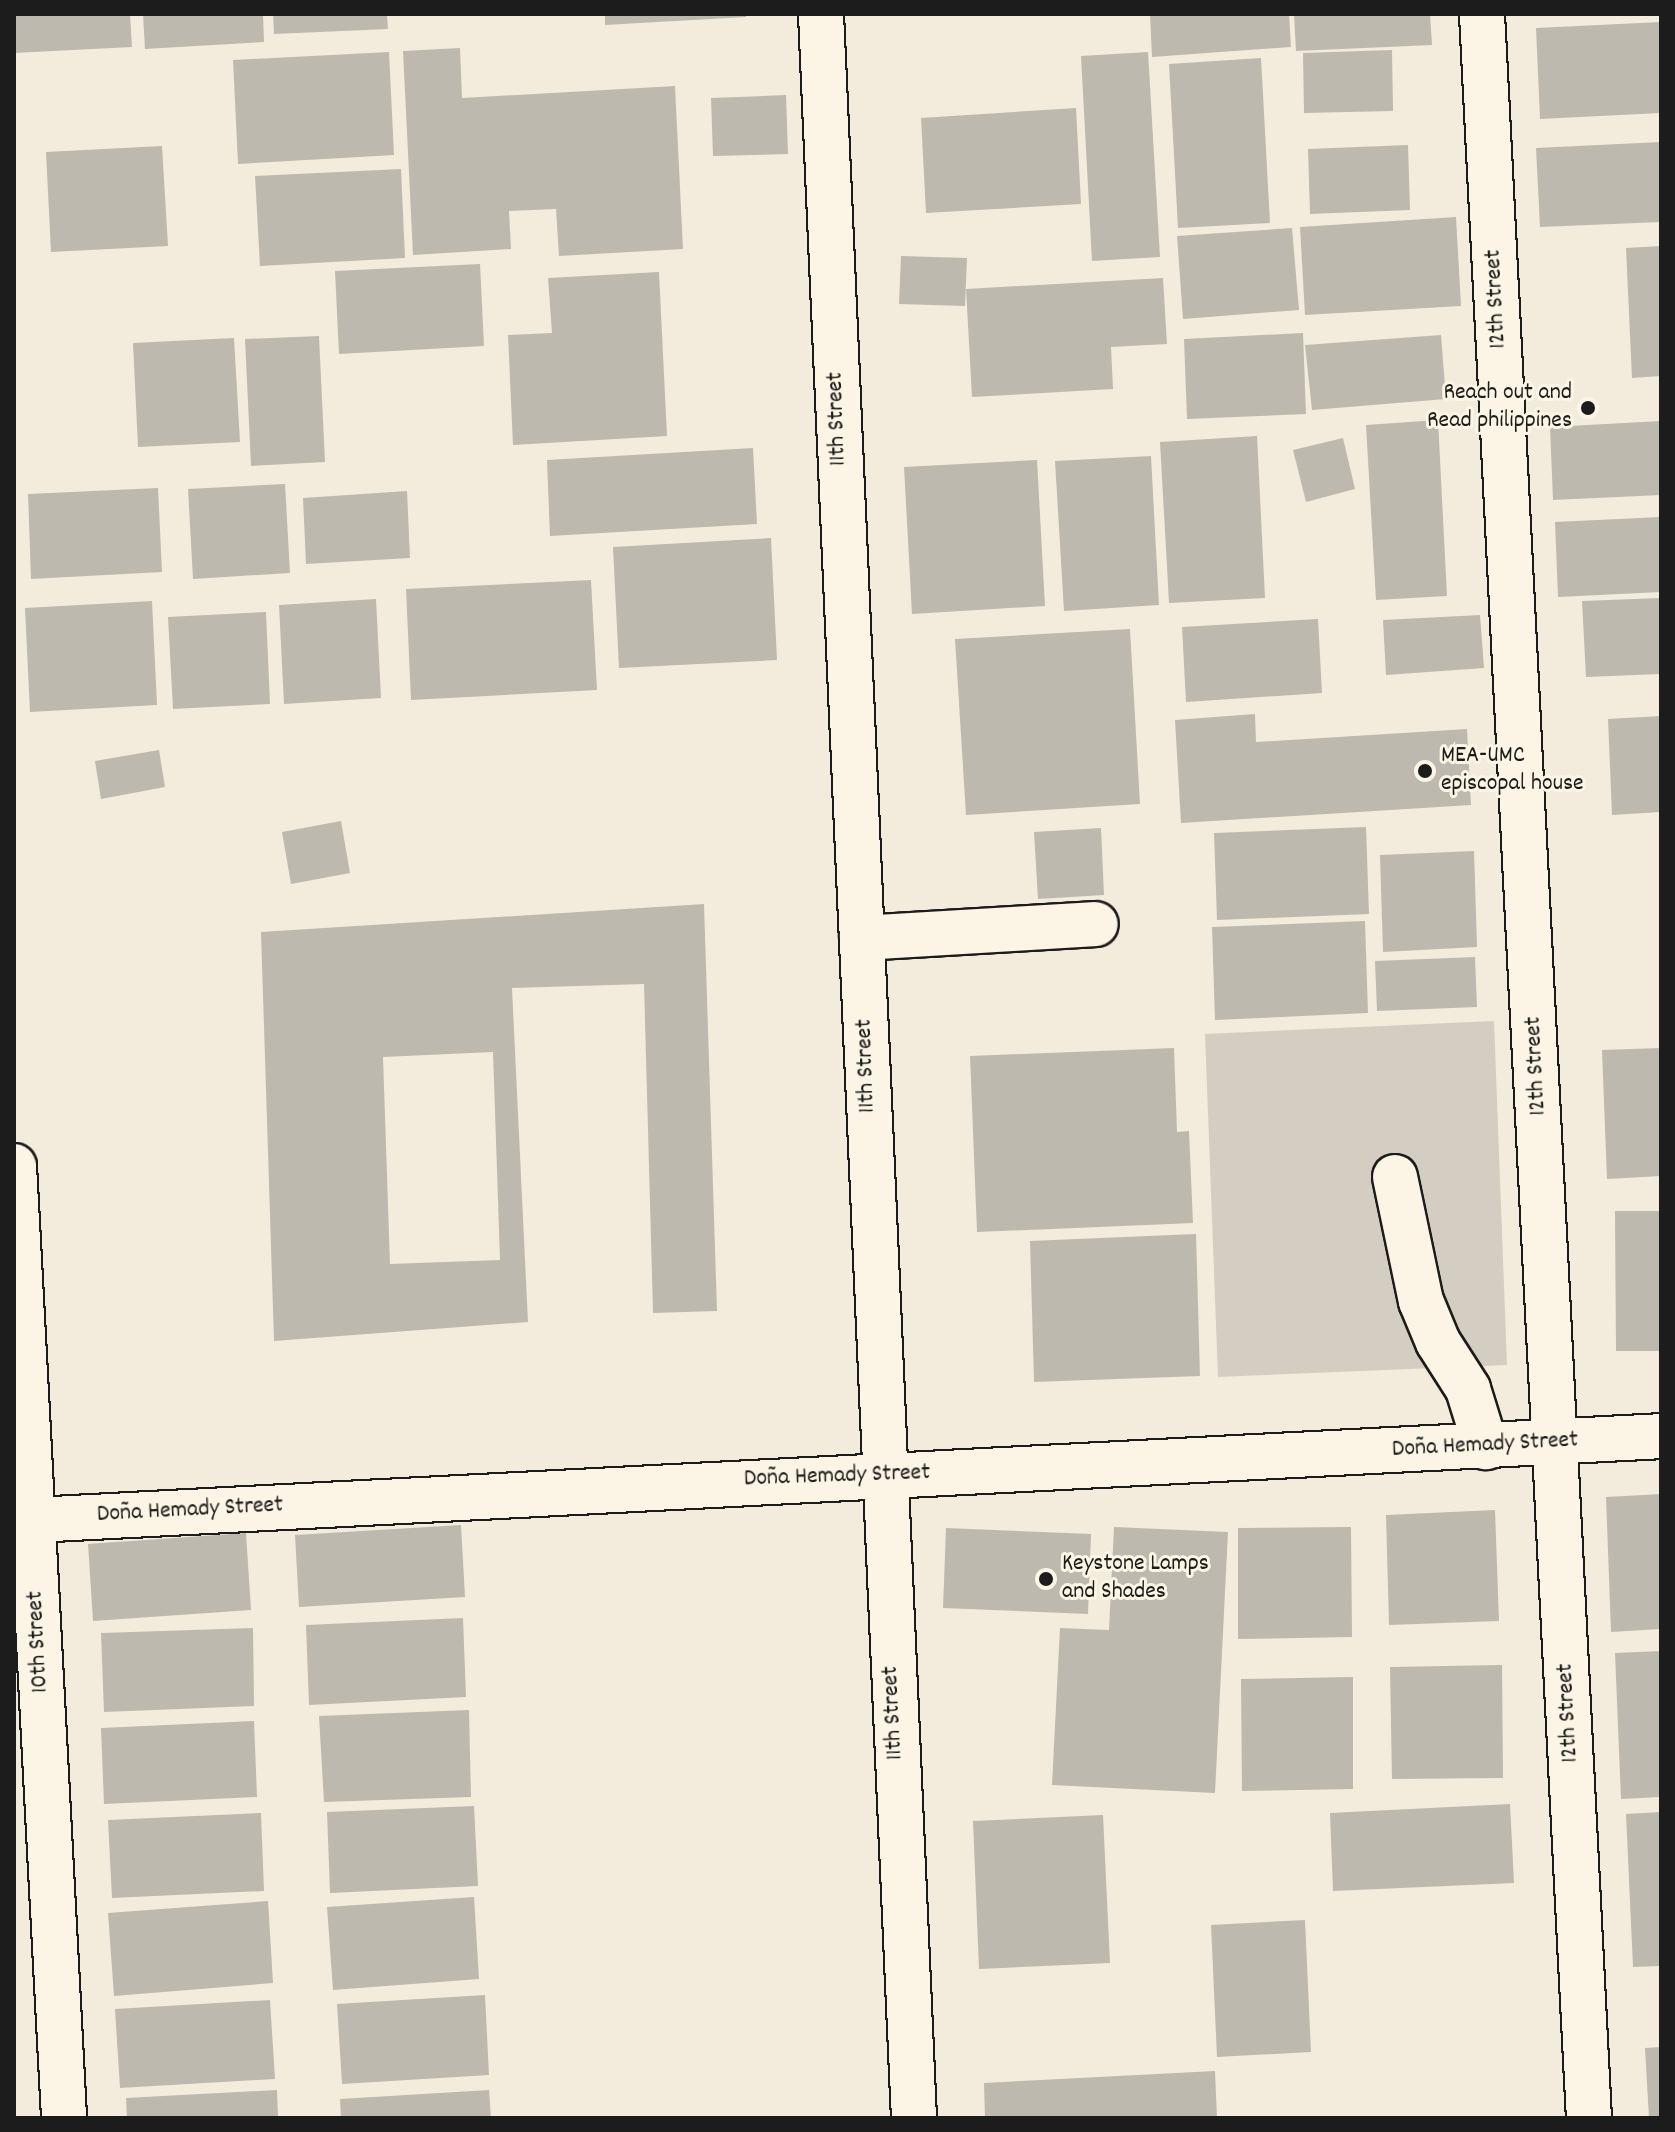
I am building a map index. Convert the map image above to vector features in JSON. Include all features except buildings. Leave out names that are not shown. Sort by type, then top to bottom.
[{"type":"street","name":"11th Street","points":[[821,14],[862,938],[882,1476],[914,2118]]},
{"type":"street","name":"12th Street","points":[[1482,14],[1589,2118]]},
{"type":"street","points":[[862,938],[1096,924]]},
{"type":"street","name":"10th Street","points":[[14,1166],[23,1520],[64,2118]]},
{"type":"street","points":[[1395,1177],[1421,1301],[1438,1342],[1468,1389],[1486,1447]]},
{"type":"street","name":"Doña Hemady Street","points":[[23,1520],[1661,1436]]},
{"type":"shaded area","points":[[1494,1021],[1507,1365],[1218,1377],[1205,1034]]},
{"type":"place","name":"Reach out and Read philippines","points":[[1588,408]]},
{"type":"place","name":"MEA-UMC episcopal house","points":[[1425,771]]},
{"type":"place","name":"Keystone Lamps and Shades","points":[[1046,1579]]}]
